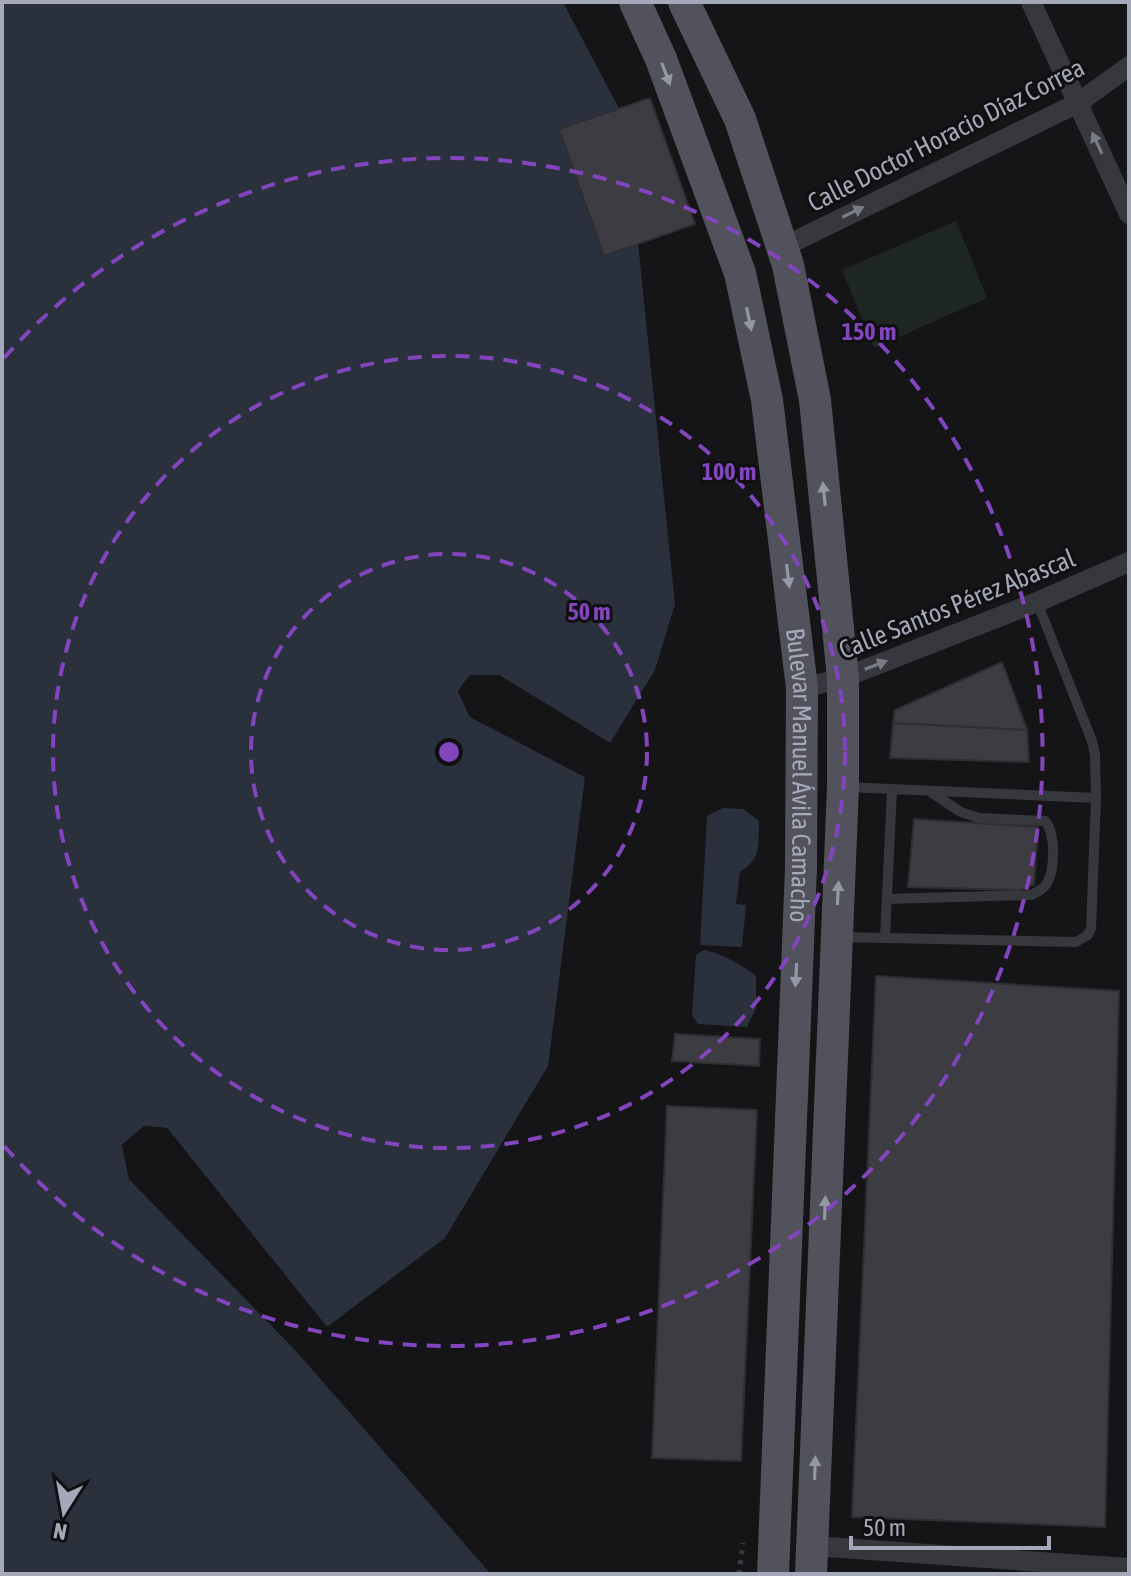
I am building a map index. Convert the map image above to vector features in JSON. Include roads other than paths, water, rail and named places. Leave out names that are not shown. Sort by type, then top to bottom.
[{"type":"main road","name":"Bulevar Manuel Ávila Camacho","points":[[635,2],[661,59],[740,273],[767,400],[802,688],[801,868],[773,1574]]},
{"type":"main road","name":"Bulevar Manuel Ávila Camacho","points":[[684,2],[740,119],[783,247],[815,400],[843,678],[843,787],[812,1560]]},
{"type":"street","points":[[1031,2],[1129,214]]},
{"type":"street","name":"Calle Doctor Horacio Díaz Correa","points":[[783,247],[1078,103],[1129,66]]},
{"type":"street","name":"Calle Santos Pérez Abascal","points":[[802,688],[843,678],[1037,602],[1129,562]]},
{"type":"street","points":[[812,1560],[1129,1568]]},
{"type":"lane","points":[[836,937],[1076,942],[1088,935],[1091,928],[1095,755],[1037,602]]},
{"type":"lane","points":[[843,787],[1096,798]]},
{"type":"lane","points":[[885,938],[892,790]]},
{"type":"lane","points":[[887,899],[1031,895],[1048,881],[1053,848],[1052,829],[1045,821],[979,818],[961,812],[929,792]]}]
